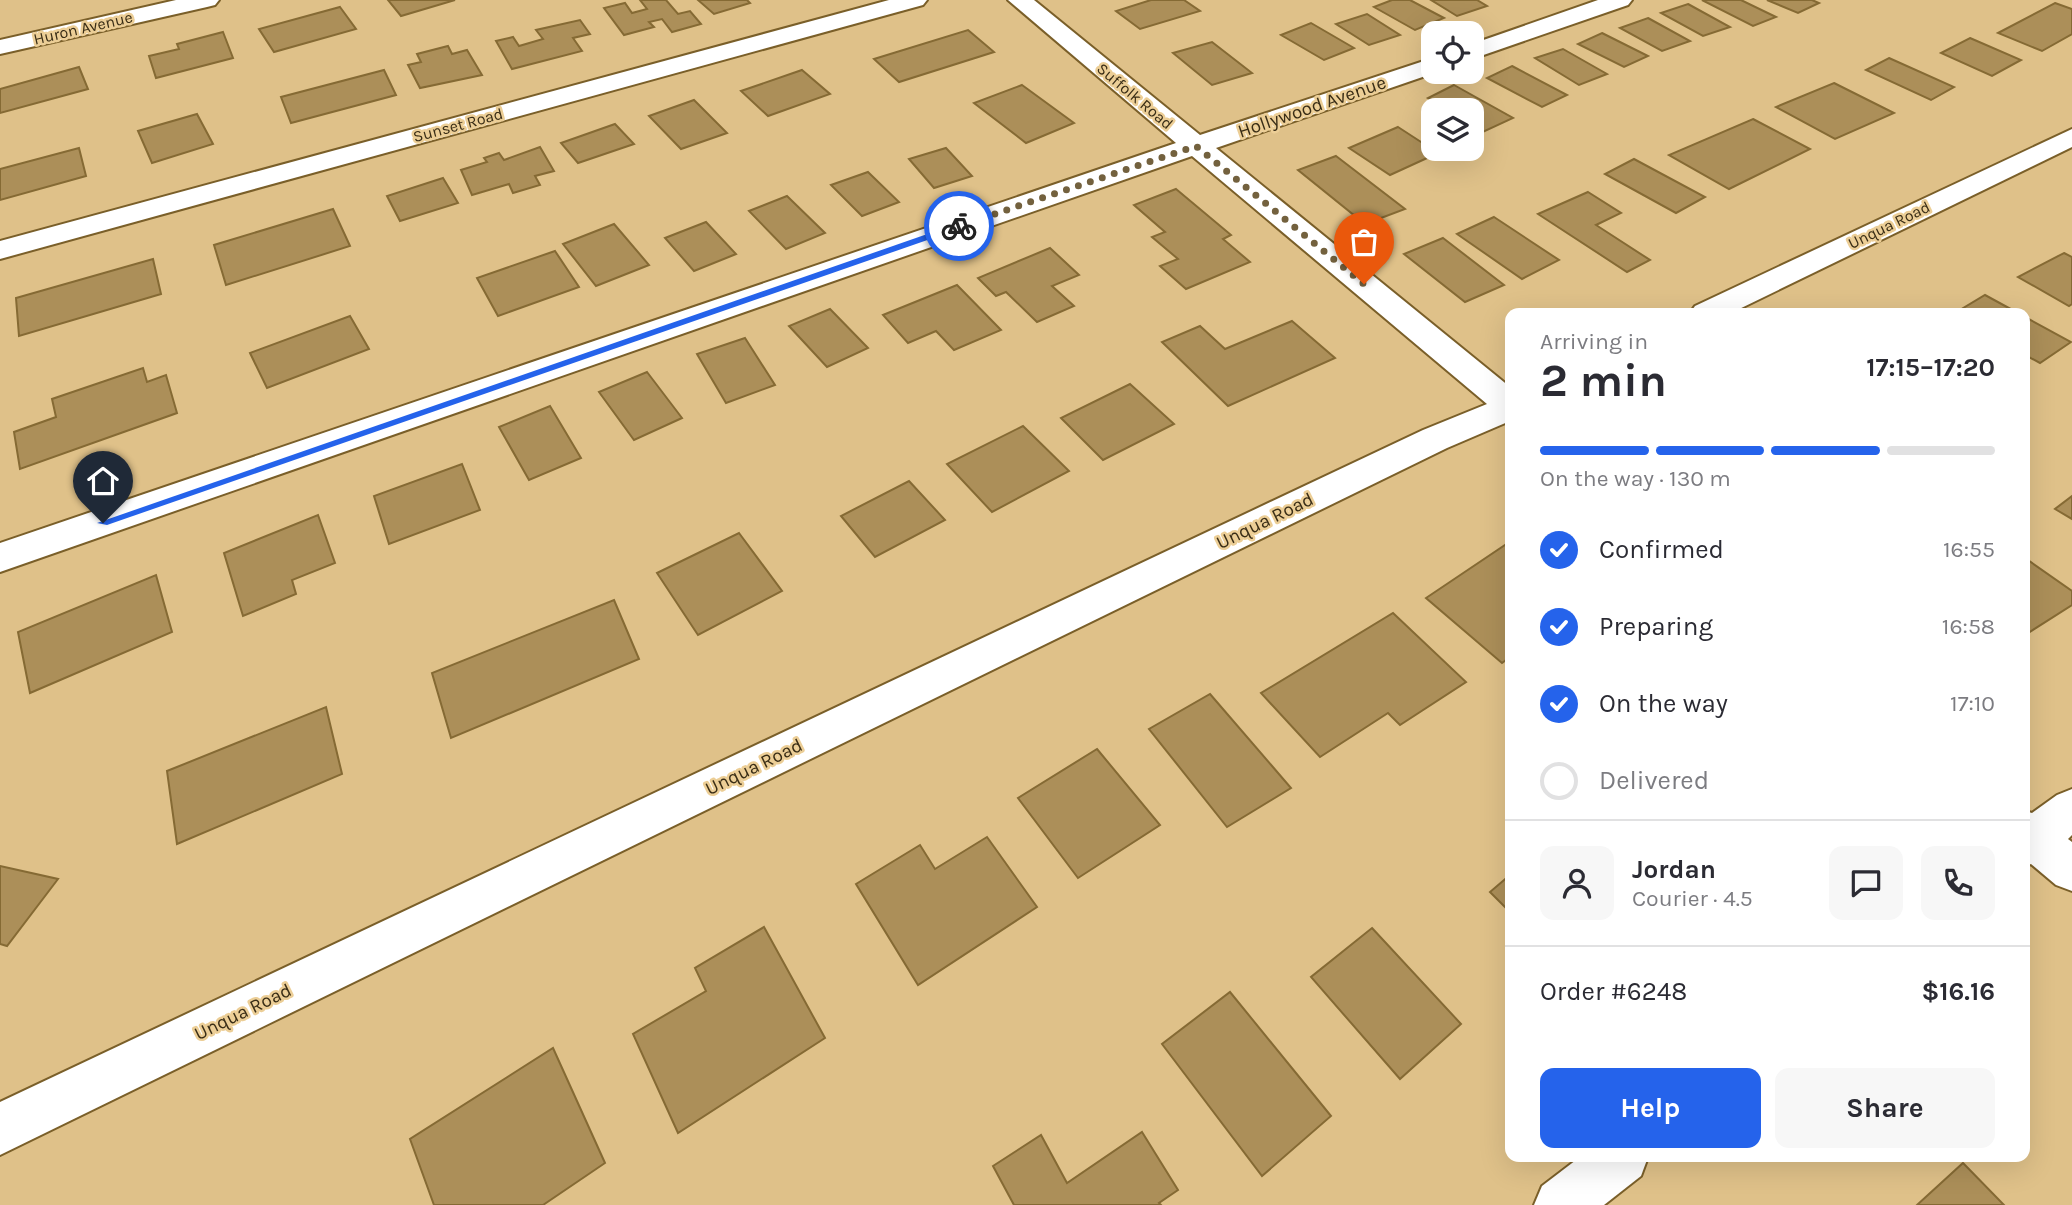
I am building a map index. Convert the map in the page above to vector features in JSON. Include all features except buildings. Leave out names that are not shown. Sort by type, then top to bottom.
[{"type":"street","name":"Huron Avenue","points":[[0,47],[207,0]]},
{"type":"street","name":"Sunset Road","points":[[0,250],[915,0]]},
{"type":"street","name":"Suffolk Road","points":[[1020,0],[1505,402]]},
{"type":"street","points":[[1484,48],[1620,0]]},
{"type":"street","name":"Hollywood Avenue","points":[[0,558],[1421,69]]},
{"type":"street","name":"Unqua Road","points":[[1716,308],[2072,137]]},
{"type":"street","name":"Unqua Road","points":[[0,1129],[1435,439],[1505,408]]},
{"type":"street","points":[[2030,838],[2072,810]]},
{"type":"street","points":[[2030,840],[2072,870]]},
{"type":"street","points":[[1561,1205],[1616,1162]]},
{"type":"way so far","points":[[959,226],[1196,146],[1364,284]]},
{"type":"route","points":[[103,523],[959,226]]}]
